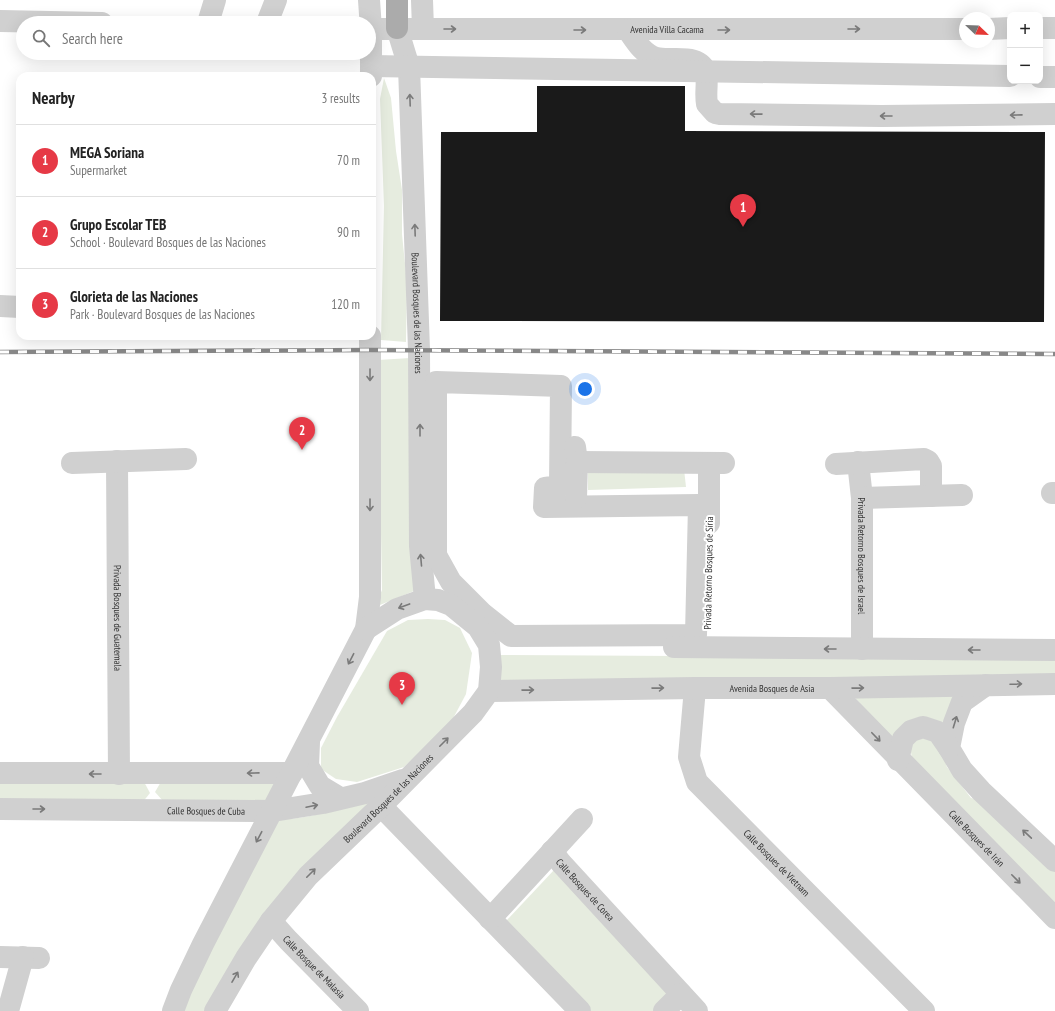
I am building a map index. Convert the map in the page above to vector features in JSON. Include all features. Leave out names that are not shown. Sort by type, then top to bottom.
[{"type":"main road","points":[[397,0],[397,28]]},
{"type":"street","points":[[210,16],[215,0]]},
{"type":"street","points":[[270,16],[276,0]]},
{"type":"street","points":[[369,0],[370,16]]},
{"type":"street","points":[[422,0],[423,29]]},
{"type":"street","points":[[0,21],[16,21]]},
{"type":"street","name":"Boulevard Bosques de las Naciones","points":[[397,28],[409,67],[419,350],[420,546],[425,599]]},
{"type":"street","points":[[995,29],[1007,28]]},
{"type":"street","points":[[1043,28],[1055,28]]},
{"type":"street","name":"Avenida Villa Cacama","points":[[376,29],[959,29]]},
{"type":"street","points":[[628,30],[641,48],[656,58],[691,60],[697,62],[706,73],[707,104],[715,113],[720,114],[882,116],[1055,114]]},
{"type":"street","points":[[371,60],[371,71],[409,67],[706,73],[794,72],[1007,76]]},
{"type":"street","points":[[1043,77],[1055,77]]},
{"type":"street","points":[[0,306],[16,307]]},
{"type":"street","points":[[173,1011],[181,990],[203,944],[366,629],[370,597],[370,340]]},
{"type":"street","points":[[701,641],[699,505],[544,507],[545,488],[560,486],[561,386],[436,382],[436,556],[451,582],[472,603],[511,636],[701,641],[862,649],[1055,650]]},
{"type":"street","points":[[569,394],[577,462],[566,498],[709,498]]},
{"type":"street","points":[[72,463],[186,459]]},
{"type":"street","name":"Privada Bosques de Guatemala","points":[[117,461],[119,774]]},
{"type":"street","points":[[836,464],[858,462],[928,461],[931,466],[931,496]]},
{"type":"street","name":"Privada Retorno Bosques de Siria","points":[[577,462],[717,463],[709,498],[701,641]]},
{"type":"street","name":"Privada Retorno Bosques de Israel","points":[[858,462],[862,498],[862,649]]},
{"type":"street","points":[[862,498],[962,495]]},
{"type":"street","points":[[366,629],[397,609],[425,599],[438,600],[451,605],[478,627],[489,645],[491,667],[489,691]]},
{"type":"street","points":[[489,645],[701,641]]},
{"type":"street","name":"Avenida Bosques de Asia","points":[[489,691],[830,688],[1055,684]]},
{"type":"street","points":[[949,748],[954,723],[962,702],[986,685]]},
{"type":"street","name":"Calle Bosques de Vietnam","points":[[695,688],[689,757],[697,782],[924,1011]]},
{"type":"street","name":"Calle Bosques de Irán","points":[[830,688],[898,760],[1055,918]]},
{"type":"street","name":"Boulevard Bosques de las Naciones","points":[[215,1011],[246,958],[271,921],[308,876],[381,806],[473,713],[489,691]]},
{"type":"street","points":[[898,760],[903,739],[911,731],[923,727],[938,732],[962,770],[981,791],[1055,861]]},
{"type":"street","points":[[309,740],[308,766],[320,786],[340,798]]},
{"type":"street","points":[[0,774],[292,773]]},
{"type":"street","name":"Calle Bosques de Cuba","points":[[0,809],[273,811],[306,807],[365,793],[408,778]]},
{"type":"street","points":[[381,806],[580,1011]]},
{"type":"street","points":[[552,851],[582,819]]},
{"type":"street","name":"Calle Bosques de Corea","points":[[490,918],[552,851],[697,1011]]},
{"type":"street","name":"Calle Bosque de Malasia","points":[[271,921],[358,1011]]},
{"type":"street","points":[[0,957],[31,957],[8,1011]]},
{"type":"street","points":[[664,1011],[681,994]]},
{"type":"shaded area","points":[[384,78],[391,98],[396,151],[402,190],[402,234],[407,284],[406,342],[381,340],[384,206],[380,99]]},
{"type":"shaded area","points":[[410,358],[414,591],[375,607],[382,590],[378,360]]},
{"type":"shaded area","points":[[684,469],[686,487],[588,490],[588,470]]},
{"type":"shaded area","points":[[408,620],[445,620],[460,628],[472,653],[466,694],[449,726],[404,767],[357,782],[336,779],[321,769],[321,748],[337,717],[387,631]]},
{"type":"shaded area","points":[[500,655],[1055,658],[1055,681],[497,681]]},
{"type":"shaded area","points":[[851,693],[952,694],[955,704],[946,726],[891,739]]},
{"type":"shaded area","points":[[920,736],[939,742],[947,767],[971,798],[983,801],[1055,871],[1055,907],[912,760],[910,744]]},
{"type":"shaded area","points":[[143,780],[150,793],[142,803],[0,803],[0,781]]},
{"type":"shaded area","points":[[162,780],[278,782],[272,800],[163,801],[155,792]]},
{"type":"shaded area","points":[[376,797],[217,1011],[180,1011],[278,819],[291,819],[316,815]]},
{"type":"shaded area","points":[[554,870],[669,995],[654,1011],[591,1011],[506,921]]},
{"type":"building","points":[[537,86],[685,86],[685,131],[1045,132],[1044,322],[440,321],[441,132],[537,132]]},
{"type":"railway","points":[[0,352],[370,350],[1055,354]]},
{"type":"place","name":"MEGA Soriana","points":[[743,227]]},
{"type":"place","name":"Grupo Escolar TEB","points":[[302,450]]},
{"type":"place","name":"Glorieta de las Naciones","points":[[402,705]]}]
